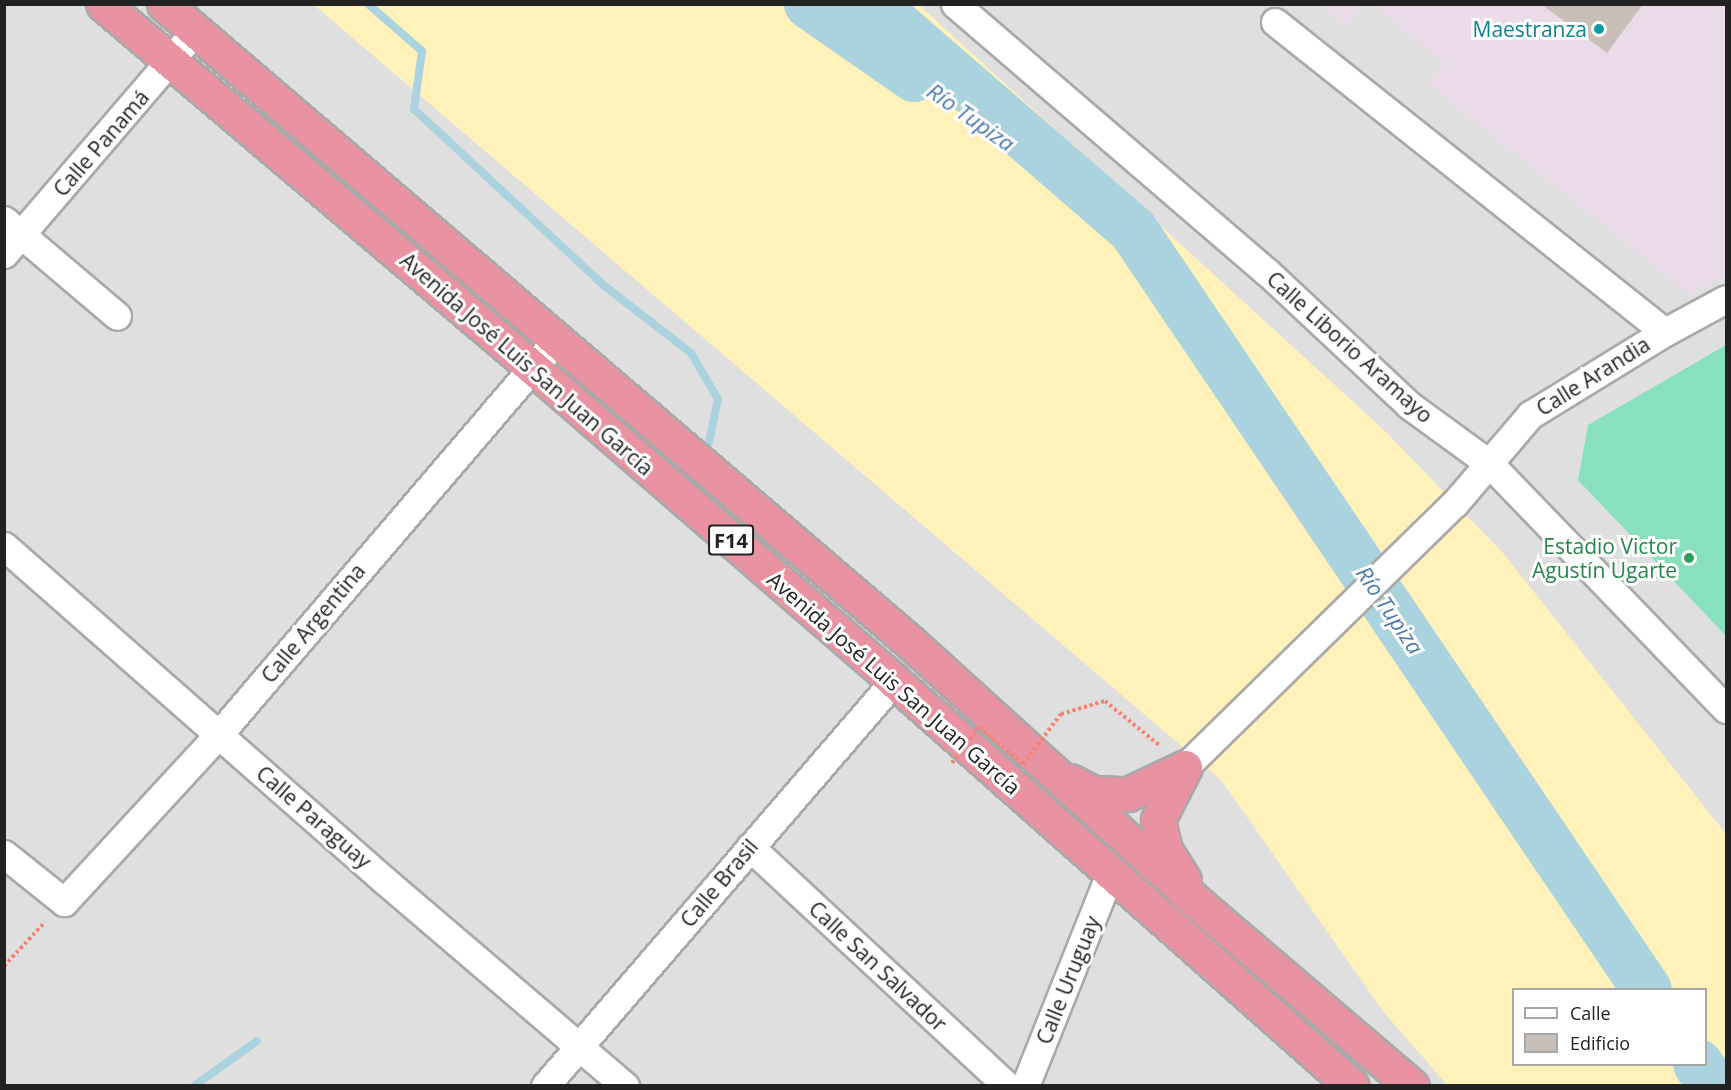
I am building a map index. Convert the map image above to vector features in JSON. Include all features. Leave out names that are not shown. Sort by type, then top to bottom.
[{"type":"highway","name":"Avenida José Luis San Juan García","points":[[102,4],[532,367],[894,681],[1352,1086]]},
{"type":"highway","name":"Avenida José Luis San Juan García","points":[[164,4],[911,643],[1201,906],[1412,1086]]},
{"type":"highway","points":[[1053,773],[1094,793],[1128,794],[1185,767]]},
{"type":"highway","points":[[1185,767],[1158,820],[1165,849],[1201,906]]},
{"type":"street","name":"Calle Liborio Aramayo","points":[[955,4],[1266,272],[1409,405],[1490,464],[1726,709]]},
{"type":"street","points":[[1275,22],[1665,332]]},
{"type":"street","name":"Calle Panamá","points":[[10,236],[171,62],[195,31]]},
{"type":"street","points":[[10,236],[117,316]]},
{"type":"street","name":"Calle Arandia","points":[[1185,767],[1455,503],[1530,415],[1665,332],[1726,299]]},
{"type":"street","name":"Calle Argentina","points":[[64,902],[219,734],[557,339]]},
{"type":"street","name":"Calle Paraguay","points":[[4,546],[384,879],[626,1086]]},
{"type":"street","name":"Calle Brasil","points":[[545,1086],[894,681]]},
{"type":"street","name":"Calle San Salvador","points":[[750,847],[1007,1086]]},
{"type":"street","points":[[4,854],[64,902]]},
{"type":"street","name":"Calle Uruguay","points":[[1025,1086],[1110,874]]},
{"type":"path","points":[[952,763],[979,728],[1023,764],[1061,714],[1106,701],[1185,767]]},
{"type":"path","points":[[4,966],[64,902]]},
{"type":"shaded area","points":[[5,5],[1726,5],[1726,1085],[5,1086]]},
{"type":"shaded area","points":[[1321,5],[1362,5],[1345,25]]},
{"type":"shaded area","points":[[1373,5],[1726,5],[1726,275],[1690,295],[1428,84],[1445,64]]},
{"type":"sand","points":[[314,5],[919,5],[1385,431],[1503,553],[1726,834],[1726,1085],[1447,1085],[1382,1010],[1221,780]]},
{"type":"green space","name":"Estadio Victor Agustín Ugarte","points":[[1726,345],[1726,636],[1578,480],[1588,425]]},
{"type":"building","name":"Maestranza","points":[[1541,4],[1643,4],[1607,53]]},
{"type":"waterway","points":[[368,4],[422,51],[414,109],[602,284],[691,353],[718,399],[709,442]]},
{"type":"waterway","name":"Río Tupiza","points":[[809,4],[914,77]]},
{"type":"waterway","name":"Río Tupiza","points":[[872,4],[1133,230],[1646,988]]},
{"type":"waterway","points":[[194,1086],[257,1041]]},
{"type":"waterway","name":"Río Tupiza","points":[[1699,1066],[1714,1086]]},
{"type":"waterway","name":"Río Tupiza","points":[[1708,1079],[1709,1086]]},
{"type":"place","name":"Maestranza","points":[[1599,29]]},
{"type":"place","name":"Estadio Victor Agustín Ugarte","points":[[1689,558]]}]
